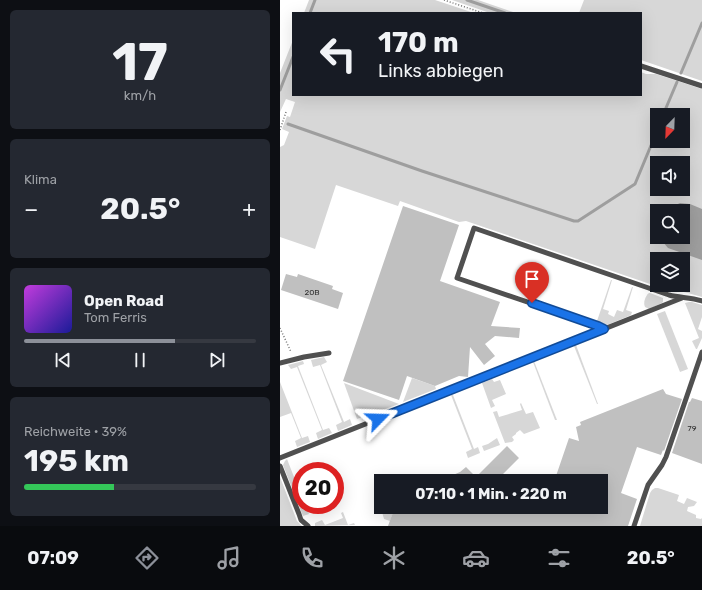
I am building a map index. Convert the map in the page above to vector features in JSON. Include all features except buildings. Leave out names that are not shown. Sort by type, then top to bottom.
[{"type":"lane","points":[[642,66],[702,86]]},
{"type":"lane","points":[[604,329],[457,278],[474,228],[644,287],[669,295],[683,298],[694,298],[702,301]]},
{"type":"lane","points":[[280,458],[683,298]]},
{"type":"lane","points":[[634,526],[648,485],[666,457],[702,352]]},
{"type":"lane","points":[[280,363],[330,353]]},
{"type":"lane","points":[[280,466],[302,520],[308,526]]},
{"type":"path","points":[[444,0],[480,12]]},
{"type":"path","points":[[280,130],[286,112]]},
{"type":"path","points":[[280,328],[294,359]]},
{"type":"shaded area","points":[[309,0],[435,0],[471,12],[304,12]]},
{"type":"shaded area","points":[[452,0],[478,0],[513,12],[487,12]]},
{"type":"shaded area","points":[[584,0],[702,0],[702,81],[642,60],[642,12],[579,12]]},
{"type":"shaded area","points":[[292,43],[292,96],[642,96],[642,72],[656,74],[702,89],[702,297],[684,292],[690,292],[690,252],[650,252],[650,284],[466,221],[459,222],[400,201],[398,206],[336,185],[315,249],[280,237],[280,147],[284,145],[289,132],[282,129],[287,116],[290,117],[295,102],[286,99],[280,112],[280,73]]},
{"type":"shaded area","points":[[690,204],[702,209],[702,260],[690,256],[690,252],[679,252],[668,248],[665,244],[690,244]]},
{"type":"shaded area","points":[[611,280],[603,309],[609,311],[608,314],[614,317],[617,310],[623,312],[633,287],[626,310],[632,312],[631,315],[607,325],[597,321]]},
{"type":"shaded area","points":[[649,293],[663,298],[663,302],[649,309],[645,307],[644,304],[646,296]]},
{"type":"shaded area","points":[[689,302],[702,305],[702,317],[698,329],[702,331],[702,338],[697,349],[692,341],[699,338],[685,303]]},
{"type":"shaded area","points":[[665,311],[688,369],[680,372],[657,314]]},
{"type":"shaded area","points":[[576,345],[598,404],[574,346]]},
{"type":"shaded area","points":[[324,357],[327,362],[321,365],[344,422],[350,419],[352,425],[338,431],[336,425],[342,422],[320,365],[313,367],[311,360]]},
{"type":"shaded area","points":[[303,361],[304,364],[298,366],[323,430],[329,428],[332,433],[318,439],[316,433],[322,430],[297,367],[291,369],[288,365]]},
{"type":"shaded area","points":[[534,361],[557,420],[555,420],[533,362]]},
{"type":"shaded area","points":[[412,378],[435,386],[436,389],[403,402]]},
{"type":"shaded area","points":[[492,379],[494,382],[500,380],[506,394],[492,400],[495,406],[491,408],[482,383]]},
{"type":"shaded area","points":[[280,382],[302,438],[308,436],[310,442],[297,447],[295,441],[301,438],[291,413],[280,417]]},
{"type":"shaded area","points":[[344,383],[399,404],[357,419]]},
{"type":"shaded area","points":[[451,395],[453,395],[474,449],[478,447],[480,453],[468,458],[466,452],[472,449]]},
{"type":"shaded area","points":[[521,403],[526,414],[533,412],[540,428],[524,434],[520,430],[512,437],[514,440],[512,442],[505,443],[493,412],[497,411],[499,417],[522,410]]},
{"type":"shaded area","points":[[497,438],[500,445],[484,451],[482,446]]},
{"type":"shaded area","points":[[287,459],[292,472],[292,488],[283,465]]},
{"type":"shaded area","points":[[280,477],[292,508],[292,514],[294,514],[297,521],[302,526],[280,526]]},
{"type":"shaded area","points":[[655,488],[679,495],[677,501],[684,504],[687,498],[697,502],[694,506],[688,507],[687,511],[696,515],[696,518],[702,518],[702,526],[640,526],[650,493]]},
{"type":"shaded area","points":[[341,514],[344,514],[348,525],[354,523],[355,525],[315,526],[315,523],[322,520],[325,525],[343,518]]},
{"type":"shaded area","points":[[383,514],[392,514],[390,521],[384,519]]},
{"type":"waterway","points":[[310,12],[315,0]]},
{"type":"waterway","points":[[467,0],[502,12]]},
{"type":"waterway","points":[[681,73],[702,23]]},
{"type":"waterway","points":[[280,90],[292,60]]},
{"type":"waterway","points":[[666,108],[677,82]]},
{"type":"waterway","points":[[288,124],[422,171],[574,221],[578,221],[635,184],[650,148]]},
{"type":"route","points":[[378,419],[604,329],[532,303]]}]
